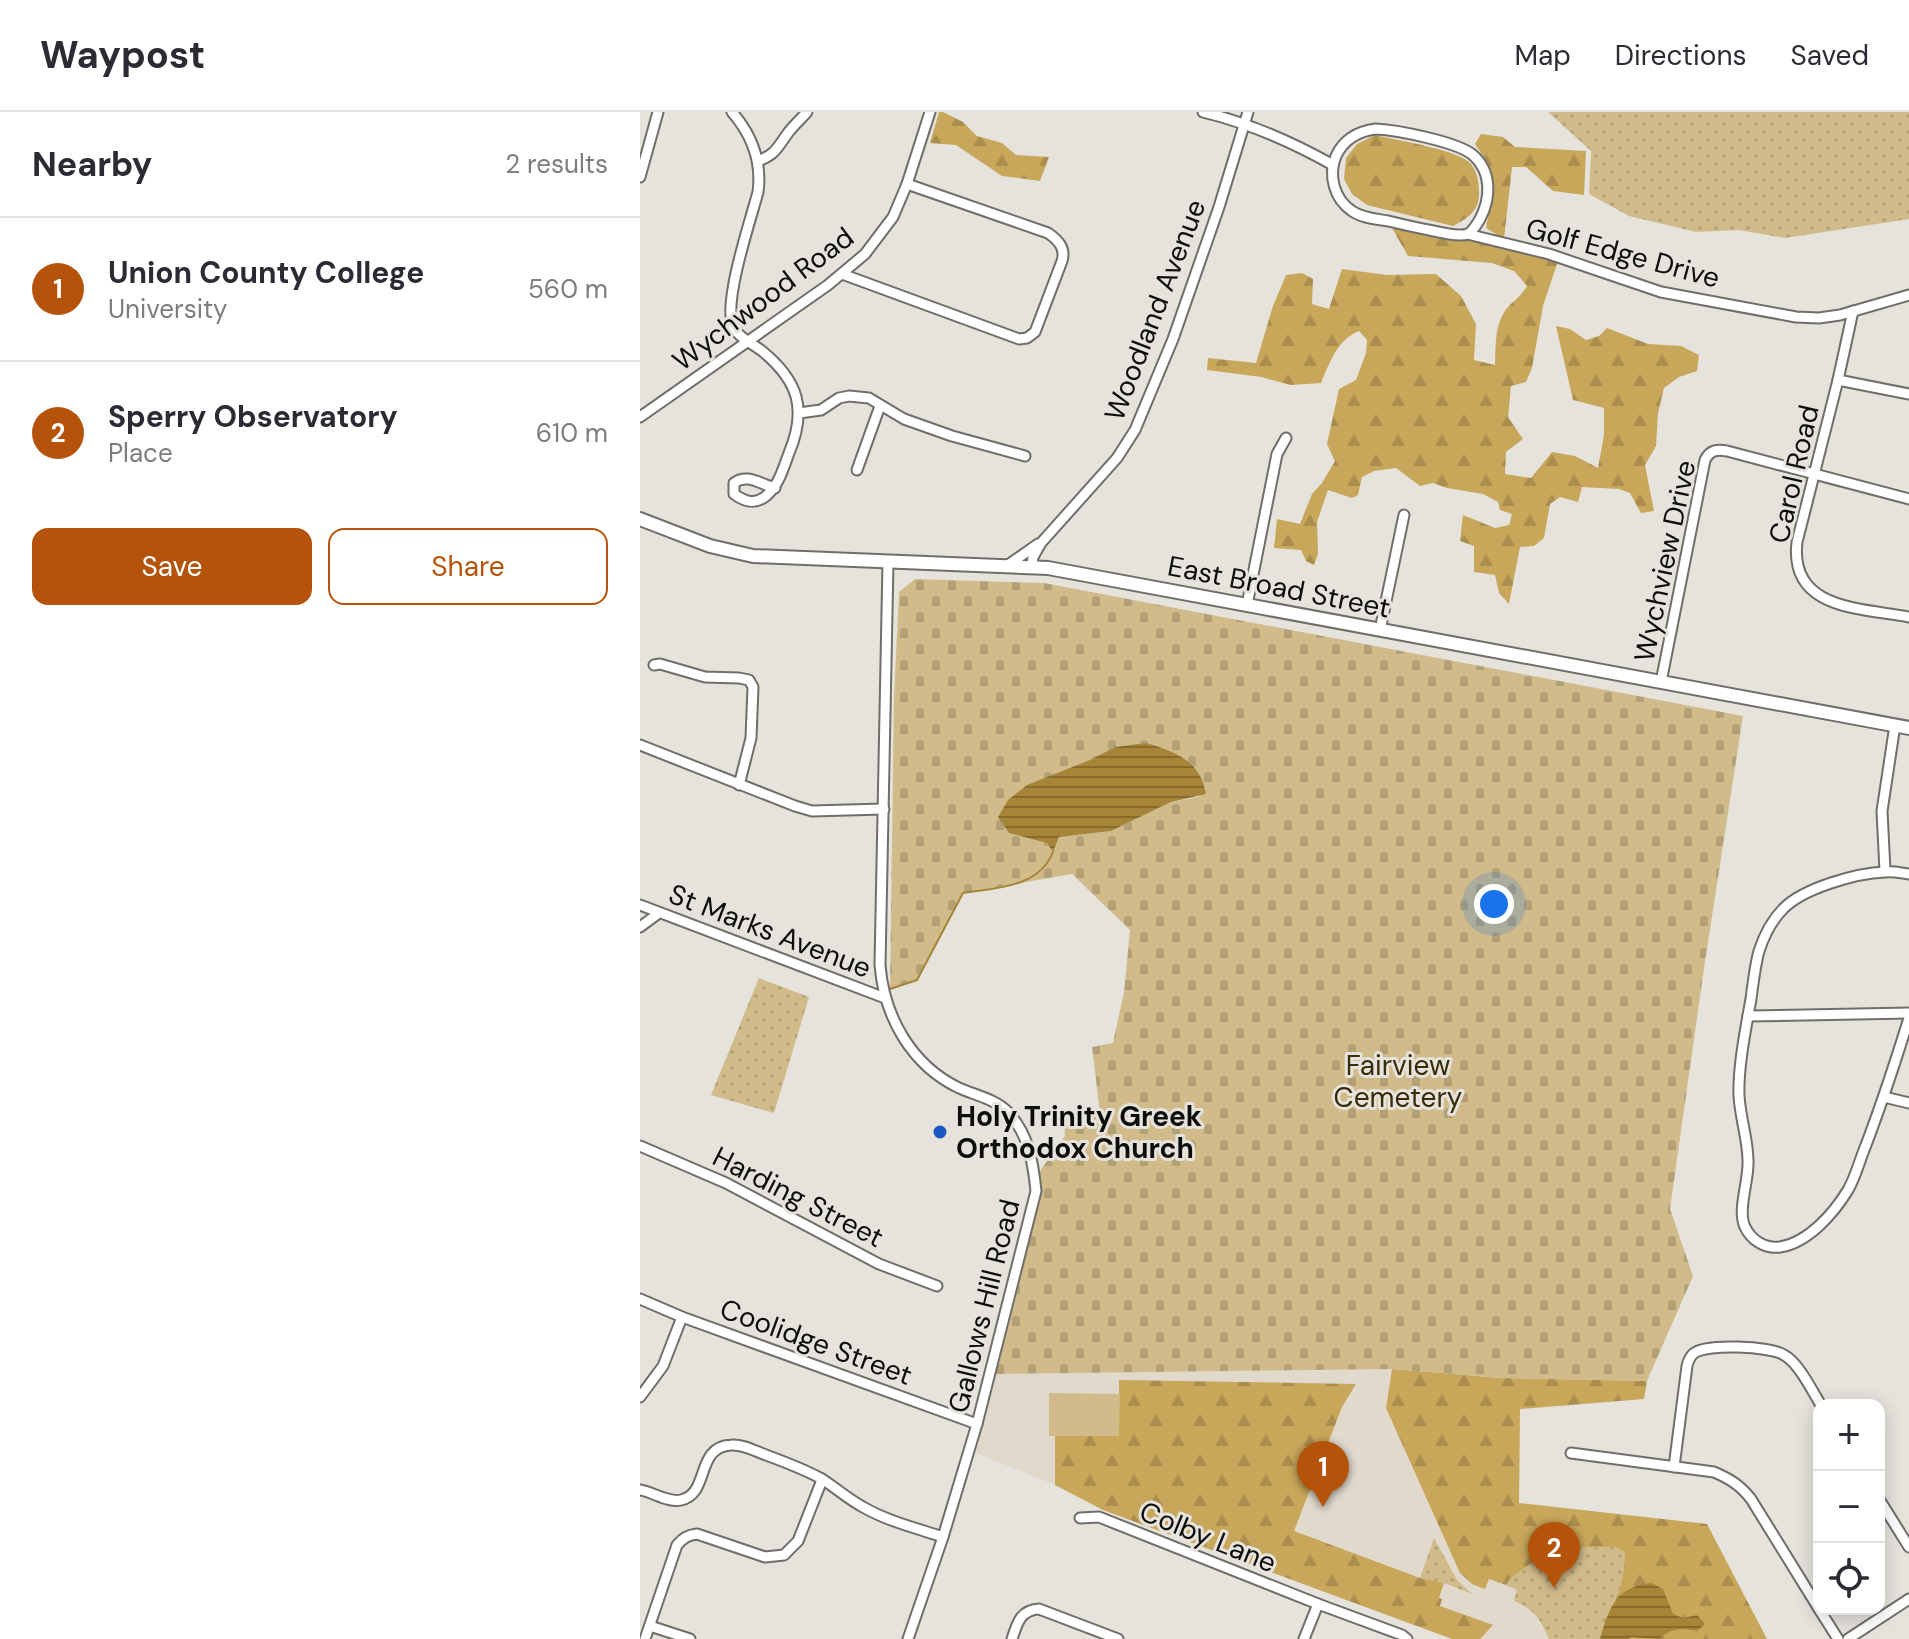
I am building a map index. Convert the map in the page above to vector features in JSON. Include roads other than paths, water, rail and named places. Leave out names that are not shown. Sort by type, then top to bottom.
[{"type":"street","points":[[640,177],[658,112]]},
{"type":"street","points":[[732,112],[754,148],[760,176],[731,295],[732,324],[736,332],[779,367],[790,383],[799,413],[794,443],[775,488]]},
{"type":"street","points":[[758,161],[777,151],[788,132],[807,112]]},
{"type":"street","name":"Wychwood Road","points":[[640,417],[859,260],[893,217],[930,112]]},
{"type":"street","points":[[1203,112],[1286,141],[1333,165]]},
{"type":"street","name":"Woodland Avenue","points":[[1032,566],[1041,543],[1100,478],[1135,430],[1173,339],[1248,112]]},
{"type":"street","points":[[1376,129],[1452,145],[1467,151],[1483,168],[1488,182],[1486,206],[1479,222],[1467,234],[1449,234],[1360,215],[1339,198],[1332,175],[1333,165],[1346,141],[1358,133],[1376,129]]},
{"type":"street","points":[[842,274],[1019,339],[1035,332],[1064,255],[1059,243],[1048,233],[907,184]]},
{"type":"street","name":"Golf Edge Drive","points":[[1467,234],[1549,254],[1661,292],[1796,317],[1819,318],[1909,295]]},
{"type":"street","name":"Carol Road","points":[[1853,311],[1795,553],[1805,583],[1826,600],[1909,617]]},
{"type":"street","points":[[1838,380],[1909,394]]},
{"type":"street","points":[[799,413],[821,410],[839,398],[869,398],[904,419],[1025,456]]},
{"type":"street","points":[[857,470],[880,406]]},
{"type":"street","points":[[1247,605],[1277,454],[1286,438]]},
{"type":"street","name":"Wychview Drive","points":[[1661,682],[1705,460],[1709,453],[1727,451],[1814,474]]},
{"type":"street","points":[[1814,474],[1909,499]]},
{"type":"street","points":[[1380,630],[1404,515]]},
{"type":"street","name":"East Broad Street","points":[[640,519],[710,546],[753,556],[1032,566],[1909,728]]},
{"type":"street","name":"Woodland Avenue","points":[[1008,565],[1041,543]]},
{"type":"street","name":"Gallows Hill Road","points":[[888,562],[880,965],[885,998],[902,1036],[920,1060],[943,1079],[1005,1109],[1021,1130],[1034,1168],[1036,1191],[977,1424],[908,1639]]},
{"type":"street","points":[[654,665],[705,677],[749,680],[753,687],[751,738],[739,785]]},
{"type":"street","points":[[1885,871],[1882,811],[1895,725]]},
{"type":"street","points":[[640,745],[812,811],[884,809]]},
{"type":"street","points":[[1748,1016],[1909,1015],[1884,1097],[1850,1187],[1820,1224],[1781,1247],[1767,1246],[1749,1235],[1742,1215],[1748,1148],[1740,1114],[1739,1090],[1748,1016],[1758,952],[1765,934],[1783,908],[1793,900],[1816,889],[1856,877],[1885,871],[1909,874]]},
{"type":"street","name":"St Marks Avenue","points":[[640,905],[885,998]]},
{"type":"street","points":[[640,927],[659,913]]},
{"type":"street","points":[[1884,1097],[1909,1103]]},
{"type":"street","name":"Harding Street","points":[[640,1146],[726,1183],[879,1264],[937,1286]]},
{"type":"street","name":"Coolidge Street","points":[[640,1299],[977,1424]]},
{"type":"street","points":[[640,1397],[663,1366],[682,1317]]},
{"type":"street","points":[[1674,1467],[1687,1366],[1695,1352],[1727,1347],[1773,1350],[1785,1355],[1817,1399]]},
{"type":"street","points":[[640,1490],[681,1500],[697,1489],[712,1454],[725,1445],[743,1446],[798,1467],[880,1515],[943,1537]]},
{"type":"street","points":[[1571,1453],[1714,1472],[1730,1479],[1751,1499],[1813,1599]]},
{"type":"street","points":[[645,1639],[681,1540],[697,1534],[765,1557],[784,1555],[798,1541],[822,1480]]},
{"type":"street","points":[[1885,1509],[1909,1547]]},
{"type":"street","name":"Colby Lane","points":[[1080,1518],[1099,1517],[1407,1639]]},
{"type":"street","points":[[1848,1639],[1909,1599]]},
{"type":"street","points":[[1304,1639],[1318,1604]]},
{"type":"street","points":[[1012,1639],[1019,1621],[1027,1612],[1039,1609],[1118,1639]]},
{"type":"street","points":[[1823,1615],[1838,1639]]},
{"type":"street","points":[[650,1626],[690,1639]]},
{"type":"waterway","points":[[890,989],[917,980],[963,893],[1002,887],[1027,879],[1038,873],[1053,852]]},
{"type":"place","name":"Holy Trinity Greek Orthodox Church","points":[[940,1132]]},
{"type":"place","name":"Union County College","points":[[1323,1507]]},
{"type":"place","name":"Sperry Observatory","points":[[1554,1588]]},
{"type":"park label","name":"Fairview Cemetery","points":[[1398,1081]]}]
